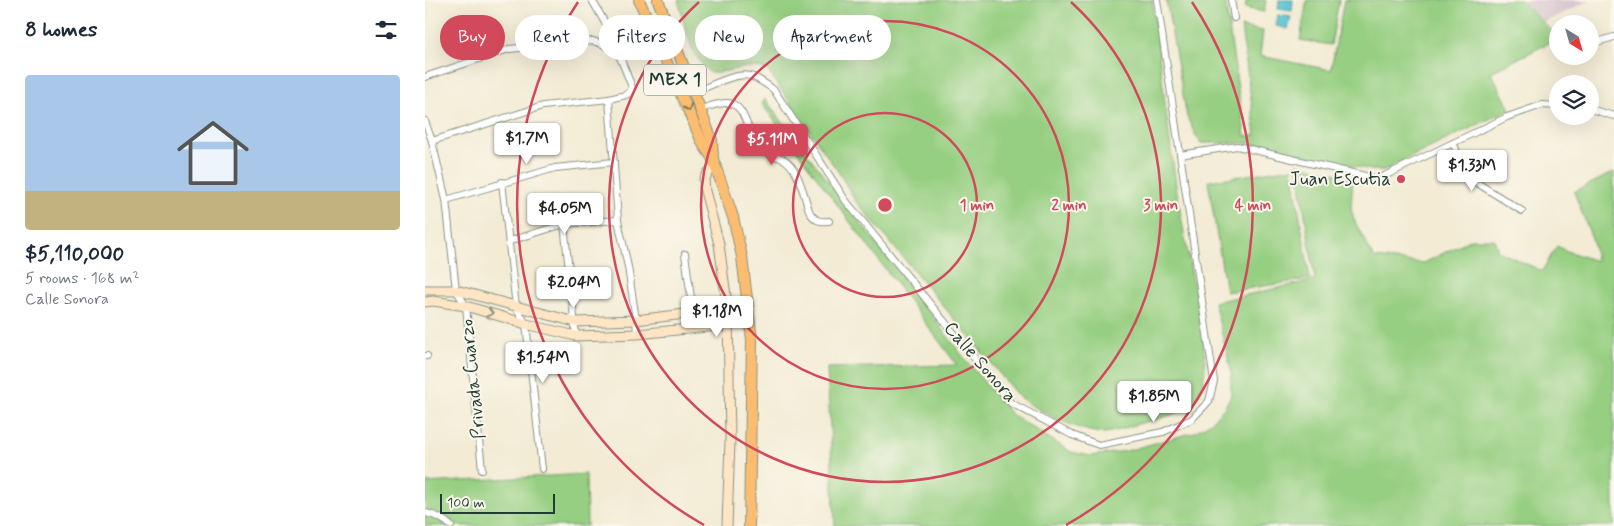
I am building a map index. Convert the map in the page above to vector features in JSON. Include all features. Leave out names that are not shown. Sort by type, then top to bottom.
[{"type":"main road","name":"MEX 1","points":[[639,0],[703,144],[714,163],[733,218],[742,257],[752,340],[749,526]]},
{"type":"main road","name":"MEX 1","points":[[658,0],[712,140],[714,163]]},
{"type":"street","points":[[592,0],[600,15]]},
{"type":"street","name":"Calle Sonora","points":[[694,93],[726,79],[749,76],[763,82],[774,90],[846,201],[1011,403],[1072,435],[1099,445],[1163,432],[1192,419],[1209,400],[1214,381],[1157,0]]},
{"type":"street","points":[[1231,0],[1234,18]]},
{"type":"street","points":[[1599,41],[1614,37]]},
{"type":"street","points":[[425,77],[509,49],[593,41],[599,43]]},
{"type":"street","points":[[432,142],[543,106],[609,99],[626,95],[632,87],[621,60]]},
{"type":"street","points":[[609,99],[618,220],[628,267],[637,334]]},
{"type":"street","points":[[700,109],[728,103],[736,106],[741,111],[754,142],[759,148],[765,153],[783,159],[794,168],[809,213],[818,222],[829,221]]},
{"type":"street","points":[[1180,155],[1237,146],[1378,180],[1507,117],[1541,105],[1549,106]]},
{"type":"street","points":[[1599,112],[1614,116]]},
{"type":"street","points":[[425,121],[432,142],[445,200],[456,290]]},
{"type":"street","points":[[1453,143],[1465,170],[1474,181],[1522,211]]},
{"type":"street","points":[[445,200],[555,168],[614,162]]},
{"type":"street","points":[[714,163],[704,180],[705,191],[719,244],[728,311],[730,441],[727,526]]},
{"type":"street","points":[[502,182],[517,307],[526,324],[543,469]]},
{"type":"street","points":[[510,241],[564,224],[618,220]]},
{"type":"street","points":[[564,224],[577,336]]},
{"type":"street","points":[[685,254],[693,313],[693,327]]},
{"type":"street","points":[[425,290],[456,290],[575,322],[636,320],[728,311]]},
{"type":"street","name":"Privada Cuarzo","points":[[456,290],[465,306],[482,470]]},
{"type":"street","points":[[425,302],[433,301],[465,306],[526,324],[577,336],[637,334],[728,325]]},
{"type":"street","points":[[425,513],[435,516],[451,526]]},
{"type":"shaded area","points":[[1521,0],[1591,0],[1559,15],[1549,15],[1549,20],[1544,22]]},
{"type":"green space","points":[[678,0],[1152,0],[1173,168],[1205,352],[1203,383],[1194,400],[1181,411],[1173,414],[1105,433],[1084,430],[1072,425],[1019,397],[855,200],[841,176],[768,71],[762,68],[748,67],[710,73],[699,60],[763,60],[763,15],[695,15],[695,53],[685,25],[685,15],[682,15]]},
{"type":"green space","points":[[1166,0],[1225,0],[1245,136],[1256,135],[1241,27],[1263,31],[1260,56],[1331,70],[1344,0],[1520,0],[1549,28],[1549,43],[1491,72],[1510,109],[1384,170],[1371,170],[1250,143],[1201,143],[1187,117]]},
{"type":"green space","points":[[1247,0],[1266,0],[1264,12],[1245,8]]},
{"type":"green space","points":[[1307,0],[1339,0],[1331,45],[1300,40]]},
{"type":"green space","points":[[765,99],[965,359],[1011,414],[1071,452],[1091,456],[1126,451],[1195,432],[1211,422],[1225,407],[1231,395],[1231,370],[1214,302],[1315,280],[1297,164],[1353,178],[1351,209],[1355,222],[1374,258],[1424,263],[1471,239],[1494,239],[1498,251],[1542,271],[1557,246],[1596,261],[1593,241],[1574,192],[1614,172],[1614,526],[835,526],[827,368],[957,365],[762,104]]},
{"type":"green space","points":[[1292,168],[1310,279],[1226,292],[1208,181]]},
{"type":"green space","points":[[586,474],[587,526],[425,526],[425,483]]},
{"type":"water","points":[[1279,0],[1293,0],[1292,11],[1278,9]]},
{"type":"water","points":[[1278,15],[1291,17],[1288,29],[1276,26]]},
{"type":"place","name":"Juan Escutia","points":[[1401,179]]}]
